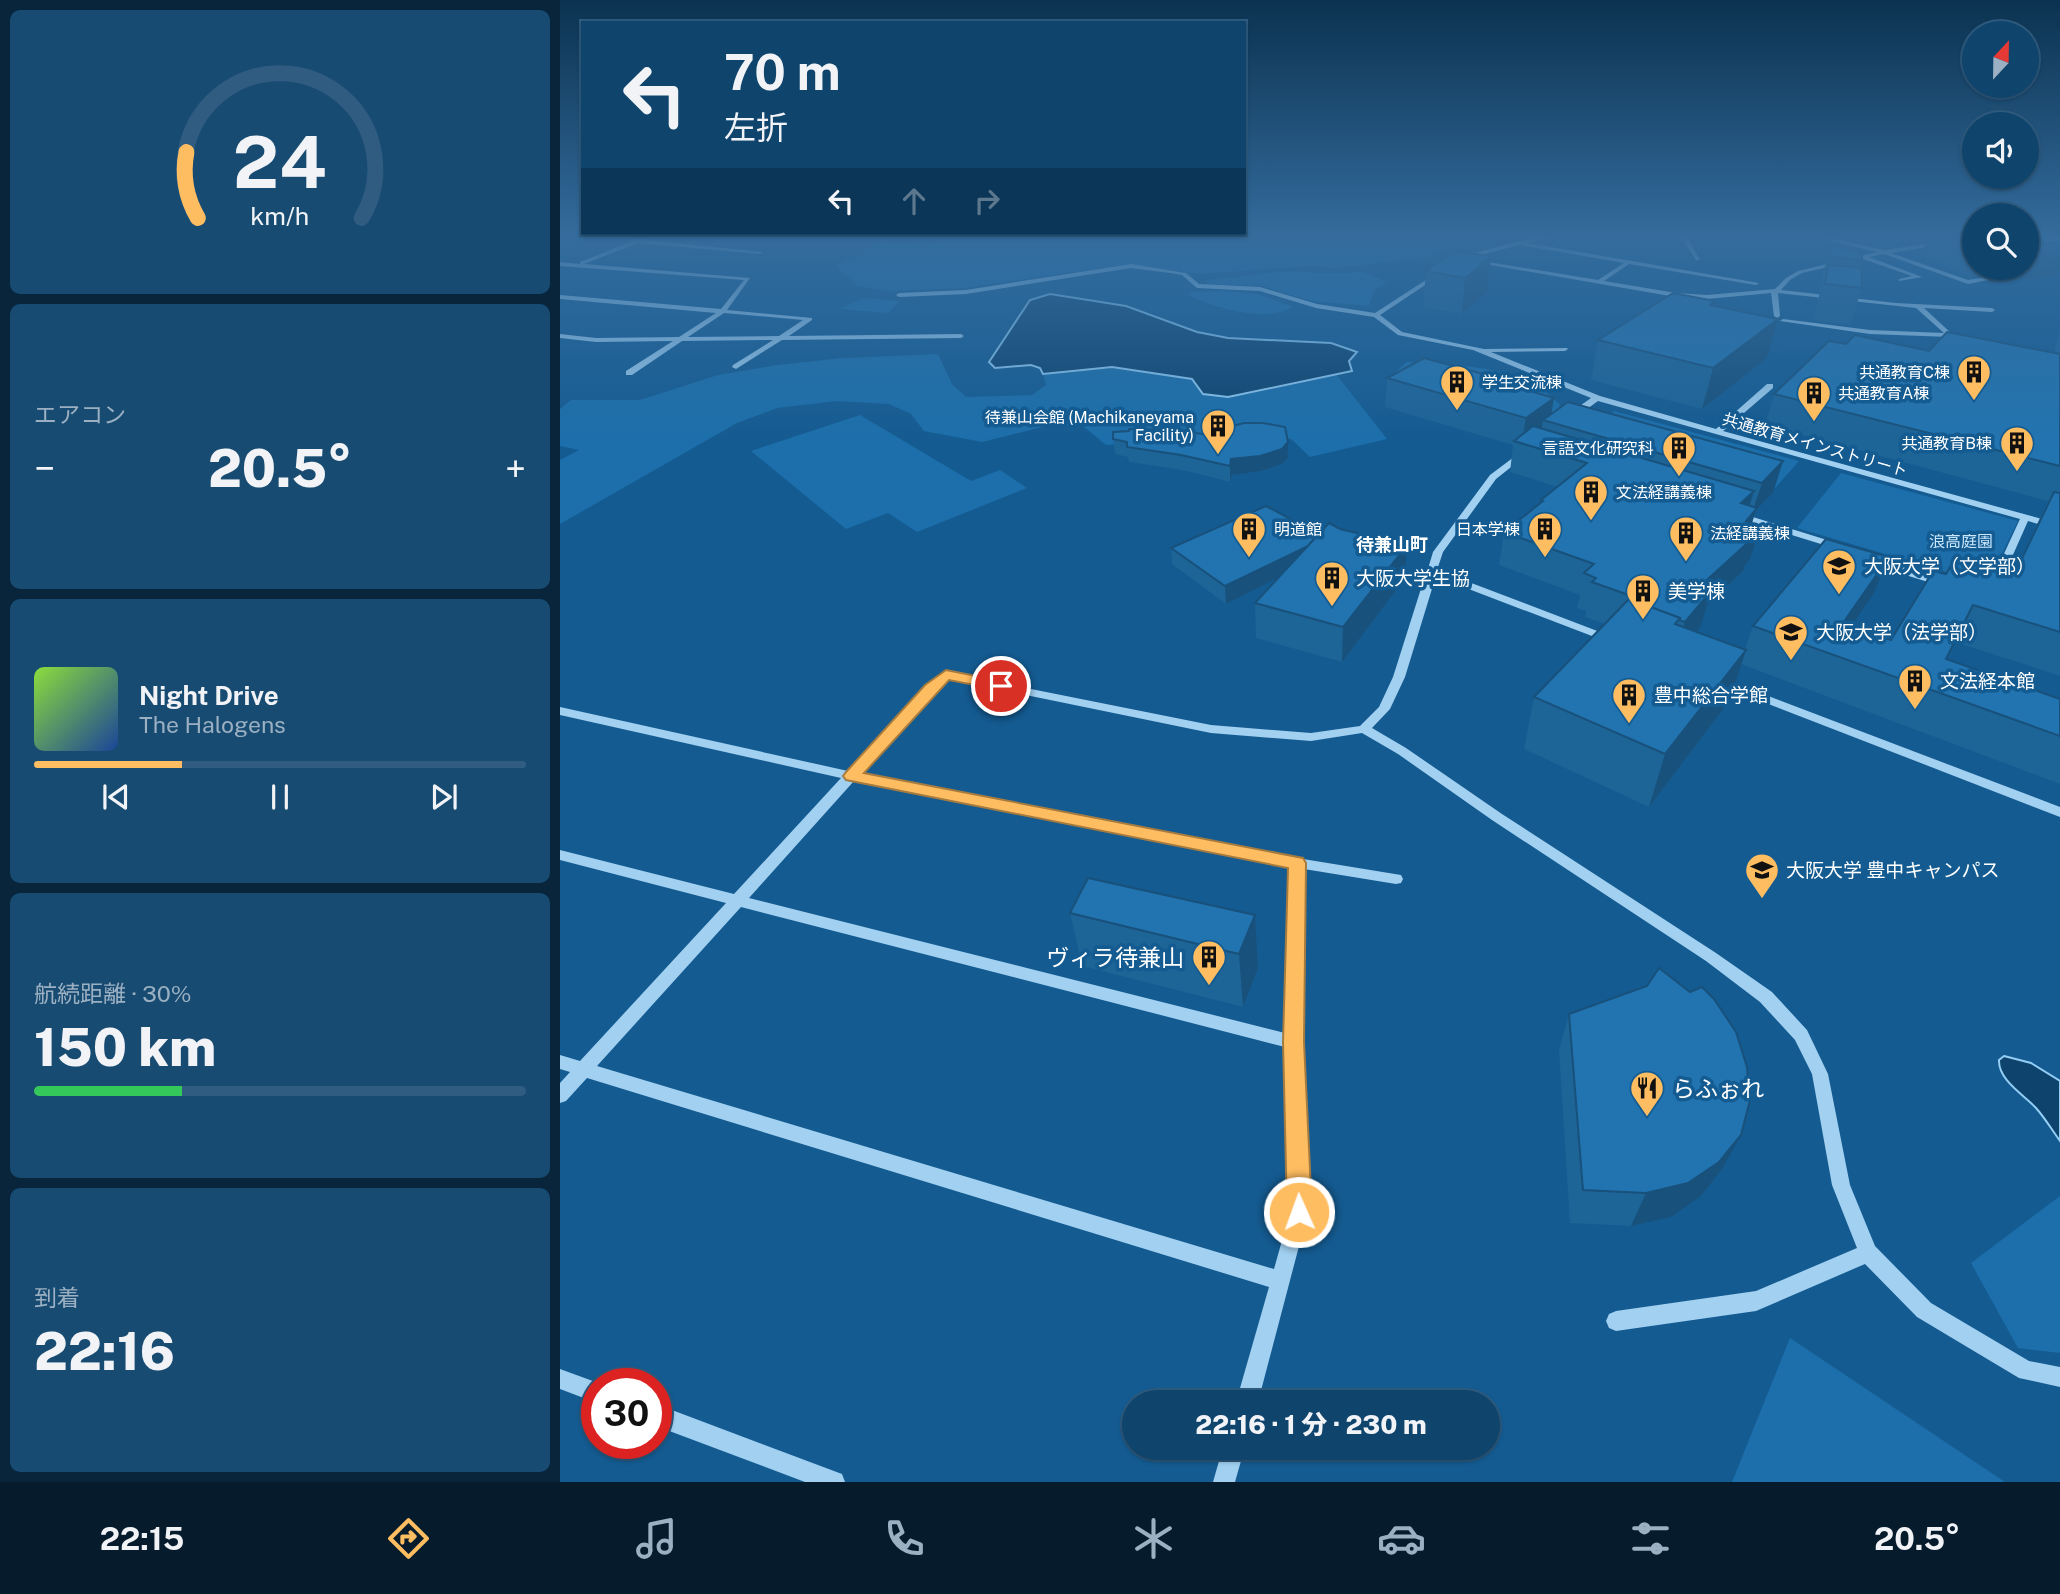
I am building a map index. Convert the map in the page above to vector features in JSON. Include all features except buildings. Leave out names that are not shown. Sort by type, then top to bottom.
[{"type":"street","points":[[660,306],[810,319],[736,367]]},
{"type":"street","points":[[629,373],[682,340],[727,306]]},
{"type":"street","points":[[1318,306],[1376,314],[1400,334],[1479,350],[1565,349]]},
{"type":"street","points":[[1376,314],[1388,306]]},
{"type":"street","points":[[1777,306],[1780,319],[1870,332],[1950,335],[1919,306]]},
{"type":"street","points":[[1922,306],[1992,310]]},
{"type":"street","points":[[560,336],[596,340],[778,340],[961,336]]},
{"type":"street","name":"共通教育メインストリート","points":[[1479,350],[1597,398],[2060,527]]},
{"type":"street","points":[[1717,432],[1770,386]]},
{"type":"street","points":[[1566,421],[1597,398]]},
{"type":"street","points":[[560,1095],[930,688],[946,675],[1211,729],[1311,737],[1364,729],[1384,709],[1399,677],[1438,552],[1493,477],[1525,451],[1538,455]]},
{"type":"street","points":[[1724,512],[1856,552]]},
{"type":"street","points":[[1989,597],[2025,517]]},
{"type":"street","points":[[1868,555],[1892,563],[1903,571],[1952,586]]},
{"type":"street","points":[[1429,574],[1470,586],[1624,644]]},
{"type":"street","points":[[1711,678],[2060,812]]},
{"type":"street","points":[[560,711],[851,776],[1396,880]]},
{"type":"street","points":[[1364,729],[1402,751],[1497,817],[1712,957],[1766,997],[1801,1035],[1820,1074],[1841,1185],[1867,1253],[1924,1310],[2026,1371],[2060,1377]]},
{"type":"street","points":[[560,855],[1293,1042]]},
{"type":"street","points":[[1250,1390],[1299,1212],[1293,1042],[1297,863]]},
{"type":"street","points":[[560,1062],[1281,1281]]},
{"type":"street","points":[[1616,1321],[1756,1301],[1867,1253]]},
{"type":"street","points":[[560,1379],[581,1387]]},
{"type":"street","points":[[672,1421],[834,1482]]},
{"type":"street","points":[[1224,1482],[1230,1460]]},
{"type":"green space","points":[[845,306],[895,306],[888,313],[839,309]]},
{"type":"green space","points":[[1216,306],[1293,307],[1269,314]]},
{"type":"green space","points":[[938,354],[952,384],[966,397],[1032,395],[1046,385],[1043,374],[1079,370],[1137,369],[1175,374],[1192,379],[1226,396],[1336,374],[1387,439],[1310,457],[1291,439],[1271,435],[1106,445],[1083,426],[1050,425],[982,442],[924,431],[911,414],[889,404],[837,401],[777,408],[737,423],[560,524],[560,460],[579,450],[560,446],[560,409],[571,400],[640,400],[718,375],[777,365],[843,358]]},
{"type":"green space","points":[[1407,362],[1468,366],[1509,375],[1545,392],[1560,405],[1555,414],[1543,407],[1392,375]]},
{"type":"green space","points":[[1614,411],[1799,461],[1775,488],[1585,434]]},
{"type":"green space","points":[[860,415],[971,481],[1000,470],[1027,488],[917,532],[888,513],[846,529],[751,451]]},
{"type":"green space","name":"浪高庭園","points":[[1841,473],[2018,521],[1987,584],[1797,528]]},
{"type":"green space","points":[[2060,1196],[2060,1353],[2018,1348],[1971,1263]]},
{"type":"green space","points":[[1790,1338],[2005,1482],[1732,1482]]},
{"type":"shaded area","points":[[1026,306],[1126,306],[1197,332],[1228,338],[1331,343],[1357,352],[1349,361],[1352,371],[1228,397],[1203,394],[1192,379],[1112,367],[1043,374],[1040,368],[1031,365],[995,368],[989,362]]},
{"type":"shaded area","points":[[2004,1056],[2031,1063],[2060,1081],[2060,1141],[2036,1108],[2007,1081],[1999,1060]]},
{"type":"place","name":"共通教育C棟","points":[[1974,402]]},
{"type":"place","name":"学生交流棟","points":[[1457,412]]},
{"type":"place","name":"共通教育A棟","points":[[1814,423]]},
{"type":"place","name":"待兼山会館 (Machikaneyama Facility)","points":[[1218,456]]},
{"type":"place","name":"共通教育B棟","points":[[2017,473]]},
{"type":"place","name":"言語文化研究科","points":[[1679,478]]},
{"type":"place","name":"文法経講義棟","points":[[1591,522]]},
{"type":"place","name":"明道館","points":[[1249,559]]},
{"type":"place","name":"日本学棟","points":[[1545,559]]},
{"type":"place","name":"法経講義棟","points":[[1686,563]]},
{"type":"place","name":"大阪大学（文学部）","points":[[1839,596]]},
{"type":"place","name":"大阪大学生協","points":[[1332,608]]},
{"type":"place","name":"美学棟","points":[[1643,621]]},
{"type":"place","name":"大阪大学（法学部）","points":[[1791,662]]},
{"type":"place","name":"文法経本館","points":[[1915,711]]},
{"type":"place","name":"豊中総合学館","points":[[1629,725]]},
{"type":"place","name":"大阪大学 豊中キャンパス","points":[[1762,900]]},
{"type":"place","name":"ヴィラ待兼山","points":[[1209,987]]},
{"type":"place","name":"らふぉれ","points":[[1647,1118]]},
{"type":"district","name":"待兼山町","points":[[1392,544]]},
{"type":"route","points":[[1001,686],[946,675],[930,688],[851,776],[1297,863],[1293,1042],[1299,1212]]}]
